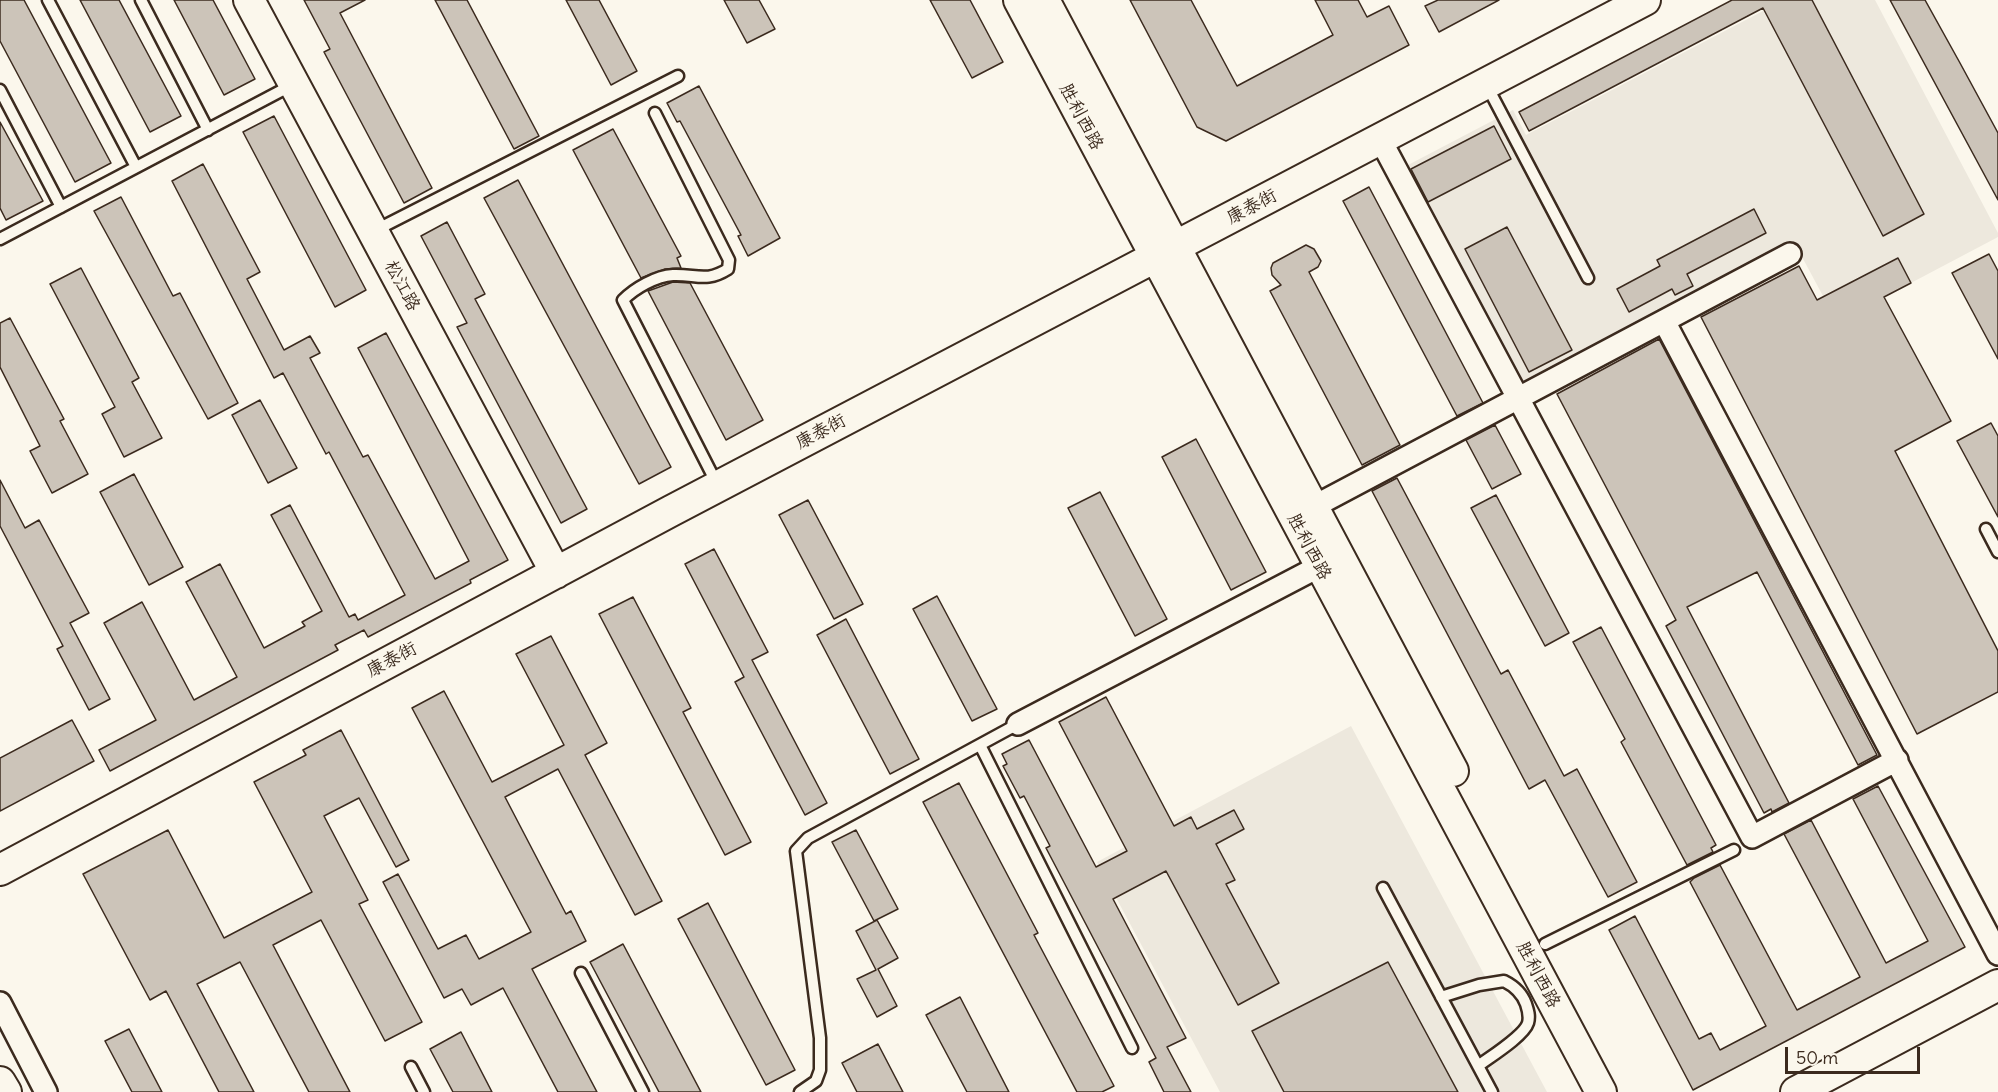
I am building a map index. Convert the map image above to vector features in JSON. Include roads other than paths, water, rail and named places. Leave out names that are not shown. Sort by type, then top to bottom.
[{"type":"street","name":"松江路","points":[[249,0],[556,573]]},
{"type":"street","name":"康泰街","points":[[0,870],[718,486],[1645,0]]},
{"type":"street","name":"胜利西路","points":[[1042,1],[1320,566],[1535,995],[1601,1092]]},
{"type":"street","points":[[1380,139],[1752,837],[1897,760]]},
{"type":"street","name":"胜利西路","points":[[1165,252],[1313,507],[1623,1092]]},
{"type":"street","points":[[1313,507],[1790,254]]},
{"type":"street","points":[[1664,321],[1998,954]]},
{"type":"street","points":[[1018,724],[1320,566]]},
{"type":"street","points":[[1796,1092],[1998,985]]},
{"type":"street","points":[[0,1004],[46,1092]]},
{"type":"street","points":[[0,1082],[6,1092]]},
{"type":"lane","points":[[48,0],[136,167]]},
{"type":"lane","points":[[141,0],[208,130]]},
{"type":"lane","points":[[373,231],[678,76]]},
{"type":"lane","points":[[0,239],[294,84]]},
{"type":"lane","points":[[1486,84],[1588,278]]},
{"type":"lane","points":[[0,90],[61,207]]},
{"type":"lane","points":[[655,113],[729,260],[728,269],[717,276],[707,278],[673,275],[661,278],[632,292],[623,300],[718,486]]},
{"type":"lane","points":[[1986,529],[1998,552]]},
{"type":"lane","points":[[800,1092],[816,1081],[820,1070],[820,1038],[796,851],[808,838],[1018,724]]},
{"type":"lane","points":[[980,745],[1132,1048]]},
{"type":"lane","points":[[1545,944],[1734,850]]},
{"type":"lane","points":[[1383,888],[1492,1092]]},
{"type":"lane","points":[[581,973],[643,1092]]},
{"type":"lane","points":[[1441,997],[1479,985],[1504,981],[1535,995],[1528,1025],[1508,1044],[1478,1066]]},
{"type":"lane","points":[[411,1067],[424,1092]]}]
